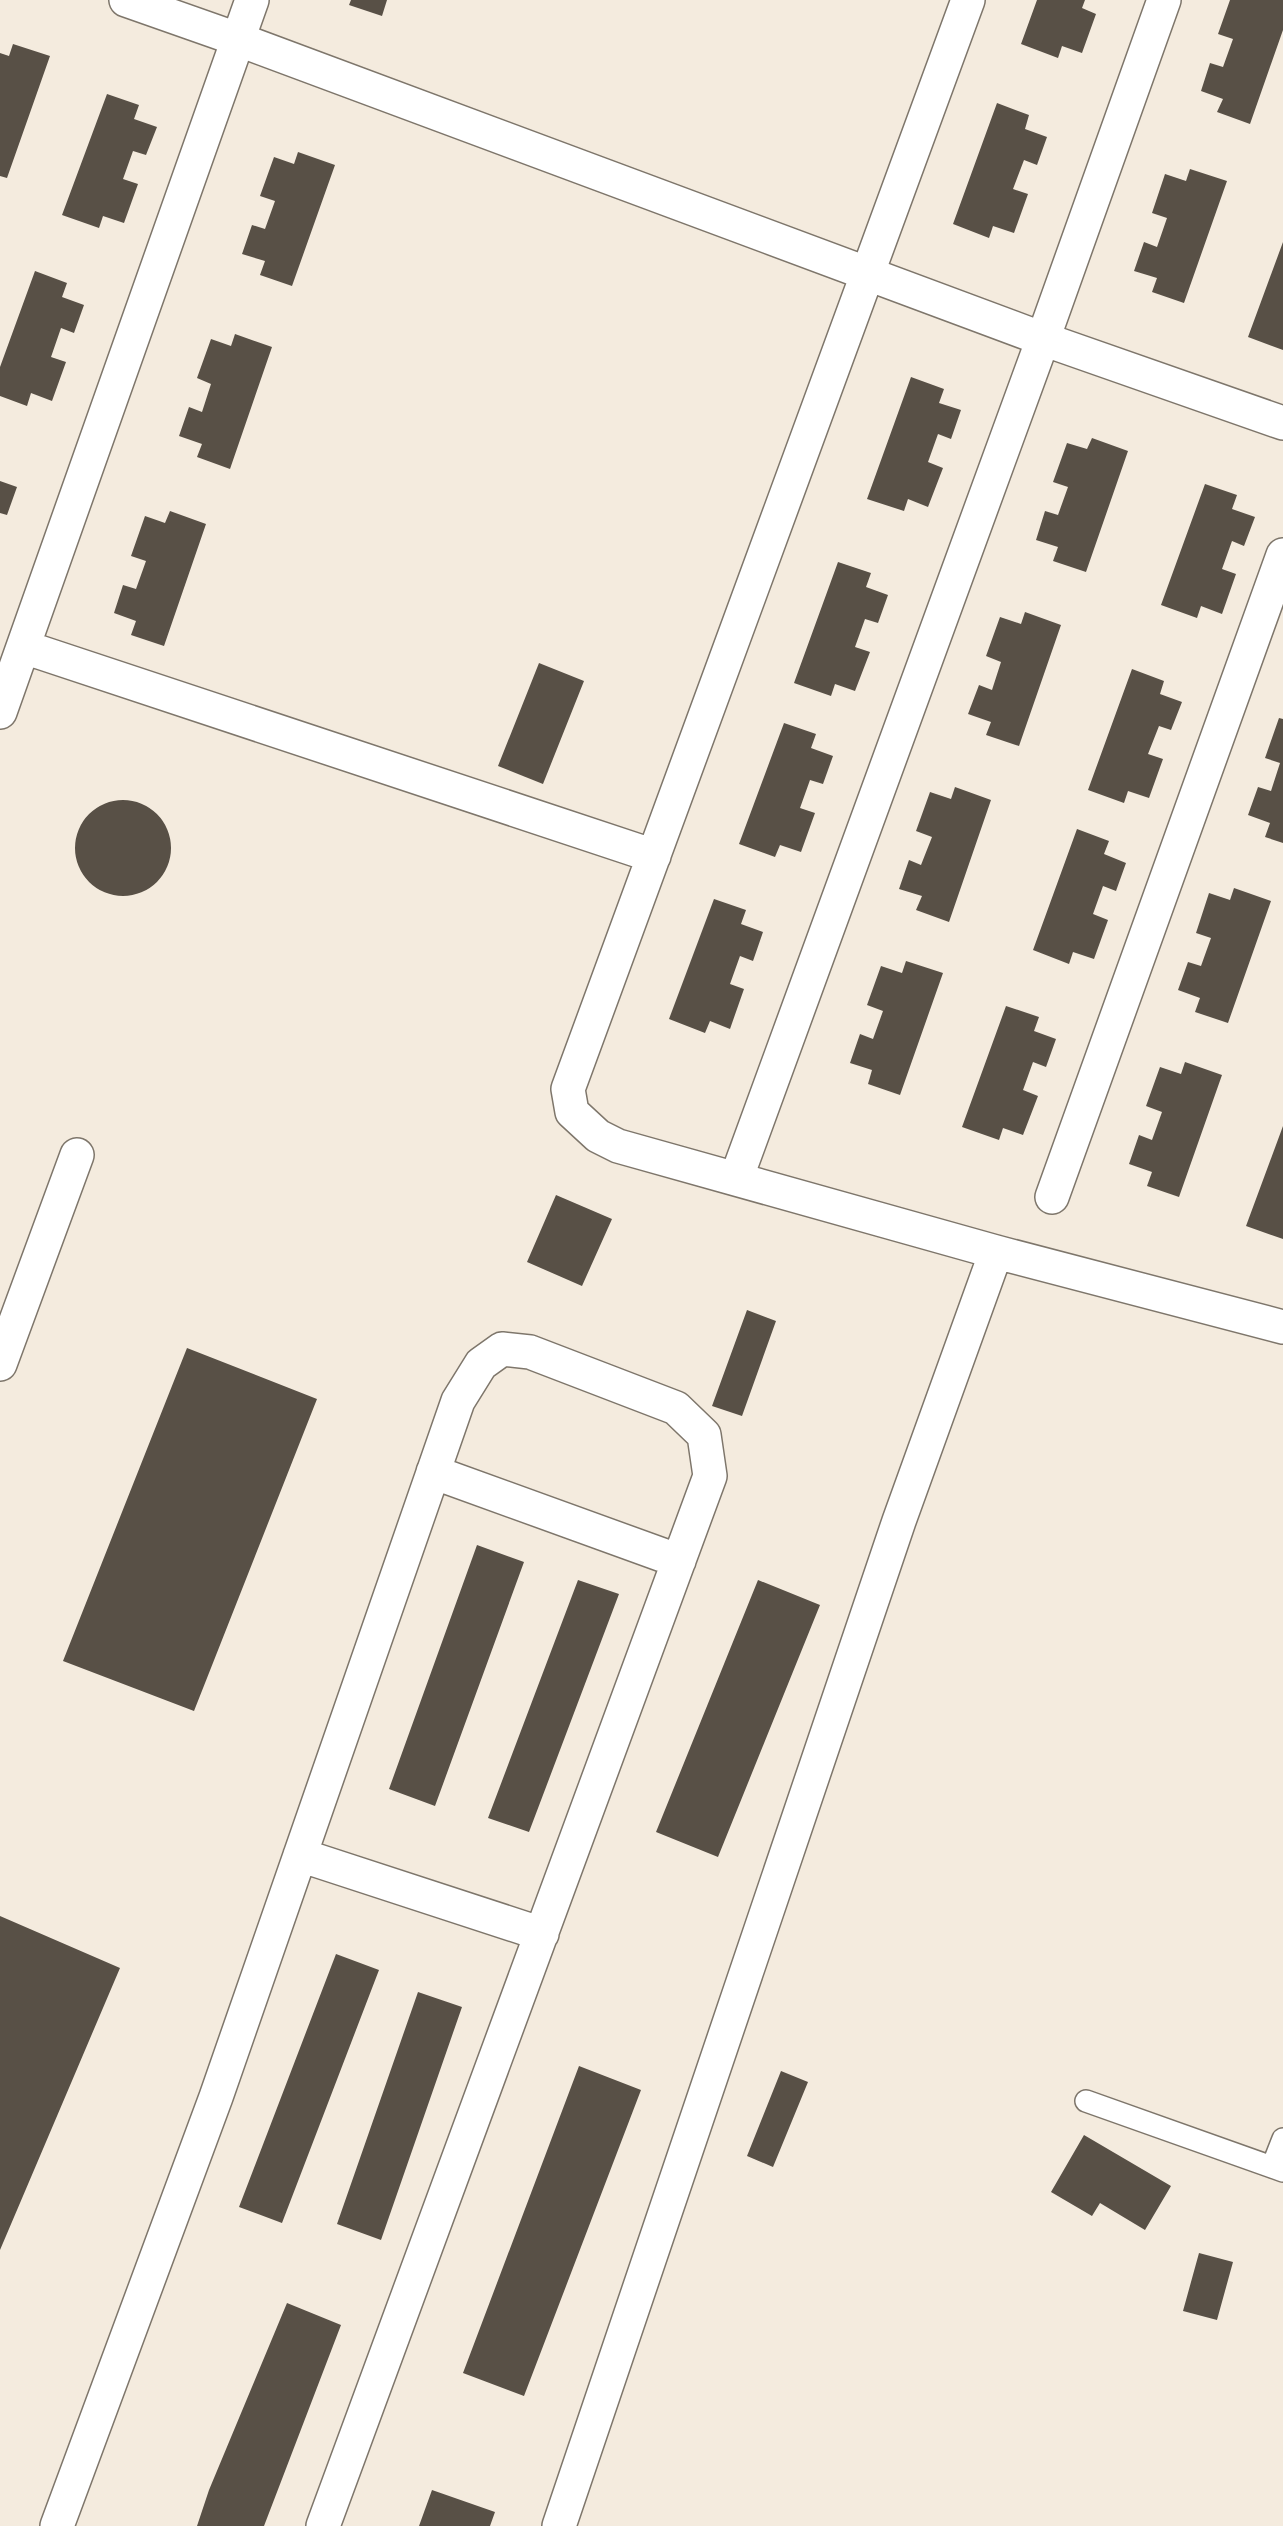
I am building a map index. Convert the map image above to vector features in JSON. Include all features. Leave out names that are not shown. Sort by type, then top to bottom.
[{"type":"street","points":[[126,0],[237,39],[1043,339],[1283,423]]},
{"type":"street","points":[[0,712],[252,0]]},
{"type":"street","points":[[968,0],[568,1089],[572,1112],[598,1136],[618,1146],[996,1252],[1283,1327]]},
{"type":"street","points":[[736,1179],[1043,339],[1164,0]]},
{"type":"street","points":[[1052,1197],[1283,555]]},
{"type":"street","points":[[24,647],[654,856]]},
{"type":"street","points":[[0,1364],[77,1155]]},
{"type":"street","points":[[559,2526],[899,1521],[996,1252]]},
{"type":"street","points":[[57,2526],[216,2097],[458,1401],[481,1364],[502,1349],[530,1352],[676,1408],[704,1435],[710,1476],[323,2526]]},
{"type":"street","points":[[433,1472],[679,1561]]},
{"type":"street","points":[[300,1855],[542,1934]]},
{"type":"lane","points":[[1086,2101],[1278,2169],[1283,2139]]},
{"type":"building","points":[[351,0],[387,0],[382,16],[349,5]]},
{"type":"building","points":[[1037,0],[1085,0],[1082,8],[1096,14],[1082,53],[1062,46],[1058,58],[1021,44]]},
{"type":"building","points":[[1230,0],[1283,0],[1283,30],[1250,124],[1217,112],[1223,99],[1201,91],[1210,63],[1223,67],[1233,39],[1218,34]]},
{"type":"building","points":[[13,44],[50,56],[7,178],[0,176],[0,53],[9,56]]},
{"type":"building","points":[[107,94],[139,105],[134,119],[157,127],[146,155],[133,151],[123,179],[138,184],[124,223],[103,216],[99,228],[62,215]]},
{"type":"building","points":[[997,103],[1029,115],[1025,129],[1047,137],[1037,165],[1024,160],[1013,189],[1028,194],[1014,233],[993,226],[989,238],[953,224]]},
{"type":"building","points":[[298,152],[335,165],[292,286],[260,275],[265,261],[242,254],[252,225],[265,229],[275,201],[260,196],[274,157],[294,164]]},
{"type":"building","points":[[1190,169],[1227,181],[1184,303],[1152,292],[1157,278],[1134,271],[1144,242],[1157,247],[1167,218],[1152,213],[1165,174],[1186,181]]},
{"type":"building","points":[[1283,242],[1283,350],[1248,337]]},
{"type":"building","points":[[35,271],[67,283],[62,297],[84,305],[74,333],[61,328],[51,357],[66,362],[52,401],[31,393],[27,406],[0,396],[0,367]]},
{"type":"building","points":[[235,334],[272,347],[230,469],[197,457],[202,444],[179,436],[189,407],[202,412],[211,384],[197,378],[211,339],[231,346]]},
{"type":"building","points":[[911,377],[944,389],[939,403],[961,410],[951,439],[938,434],[928,462],[943,468],[928,507],[908,499],[904,511],[867,499]]},
{"type":"building","points":[[1092,438],[1128,451],[1086,572],[1053,561],[1058,547],[1036,540],[1045,511],[1058,515],[1068,487],[1053,482],[1067,443],[1087,449]]},
{"type":"building","points":[[0,481],[17,487],[7,515],[0,513]]},
{"type":"building","points":[[1205,484],[1237,495],[1232,509],[1255,517],[1244,546],[1232,541],[1222,569],[1236,574],[1222,614],[1201,606],[1197,618],[1161,605]]},
{"type":"building","points":[[170,511],[206,524],[164,646],[131,635],[136,621],[114,613],[123,585],[136,589],[146,561],[131,556],[145,516],[165,523]]},
{"type":"building","points":[[838,562],[871,573],[866,587],[888,595],[878,623],[865,619],[855,647],[870,652],[855,691],[835,684],[831,696],[794,683]]},
{"type":"building","points":[[1025,612],[1061,625],[1019,746],[986,735],[991,722],[968,714],[979,685],[992,690],[1001,662],[986,656],[1000,617],[1021,624]]},
{"type":"building","points":[[539,663],[584,681],[543,784],[498,766]]},
{"type":"building","points":[[1132,669],[1164,681],[1160,694],[1182,702],[1171,730],[1159,726],[1148,754],[1163,759],[1149,798],[1128,791],[1124,803],[1088,790]]},
{"type":"building","points":[[1279,718],[1283,719],[1283,843],[1265,837],[1270,823],[1248,815],[1258,787],[1271,791],[1280,763],[1265,758]]},
{"type":"building","points":[[784,723],[816,734],[811,748],[833,756],[823,784],[810,780],[800,808],[815,813],[801,852],[780,845],[775,857],[739,844]]},
{"type":"building","points":[[955,787],[991,800],[949,922],[916,910],[922,896],[899,889],[909,860],[921,865],[932,837],[916,831],[930,792],[951,799]]},
{"type":"building","points":[[123,800],[141,804],[157,814],[167,830],[171,848],[167,866],[157,882],[141,892],[123,896],[105,892],[89,882],[79,866],[75,848],[79,830],[89,814],[105,804]]},
{"type":"building","points":[[1077,829],[1109,841],[1104,854],[1126,863],[1116,891],[1103,886],[1093,914],[1108,920],[1094,959],[1073,952],[1069,964],[1033,950]]},
{"type":"building","points":[[1234,888],[1271,901],[1228,1023],[1195,1012],[1200,998],[1178,990],[1188,962],[1201,966],[1211,938],[1196,933],[1209,893],[1230,900]]},
{"type":"building","points":[[714,899],[746,910],[741,924],[763,932],[753,961],[740,956],[730,984],[744,989],[730,1029],[710,1021],[705,1033],[669,1019]]},
{"type":"building","points":[[906,961],[943,973],[900,1095],[868,1084],[872,1070],[850,1063],[860,1034],[873,1039],[883,1011],[867,1005],[881,966],[902,973]]},
{"type":"building","points":[[1006,1006],[1039,1017],[1034,1031],[1056,1039],[1046,1067],[1033,1062],[1023,1090],[1038,1096],[1023,1135],[1003,1128],[999,1140],[962,1127]]},
{"type":"building","points":[[1185,1062],[1222,1075],[1179,1197],[1147,1186],[1152,1172],[1129,1164],[1139,1135],[1152,1140],[1162,1112],[1146,1106],[1160,1067],[1181,1074]]},
{"type":"building","points":[[1283,1126],[1283,1239],[1246,1226]]},
{"type":"building","points":[[556,1195],[612,1219],[582,1286],[527,1262]]},
{"type":"building","points":[[747,1310],[776,1321],[742,1416],[712,1406]]},
{"type":"building","points":[[187,1348],[317,1399],[194,1711],[63,1661]]},
{"type":"building","points":[[477,1545],[524,1562],[435,1806],[389,1789]]},
{"type":"building","points":[[578,1580],[619,1594],[529,1832],[488,1818]]},
{"type":"building","points":[[758,1580],[820,1605],[718,1857],[656,1832]]},
{"type":"building","points":[[0,1916],[120,1968],[0,2250]]},
{"type":"building","points":[[336,1954],[379,1970],[282,2223],[239,2207]]},
{"type":"building","points":[[418,1992],[462,2007],[381,2240],[337,2224]]},
{"type":"building","points":[[579,2066],[641,2090],[524,2396],[463,2373]]},
{"type":"building","points":[[781,2071],[808,2082],[773,2167],[747,2156]]},
{"type":"building","points":[[1084,2135],[1171,2186],[1145,2230],[1100,2203],[1092,2216],[1051,2192]]},
{"type":"building","points":[[1199,2253],[1233,2262],[1217,2320],[1183,2311]]},
{"type":"building","points":[[287,2303],[341,2325],[264,2526],[197,2526],[209,2490]]},
{"type":"building","points":[[432,2490],[495,2512],[490,2526],[419,2526]]}]
